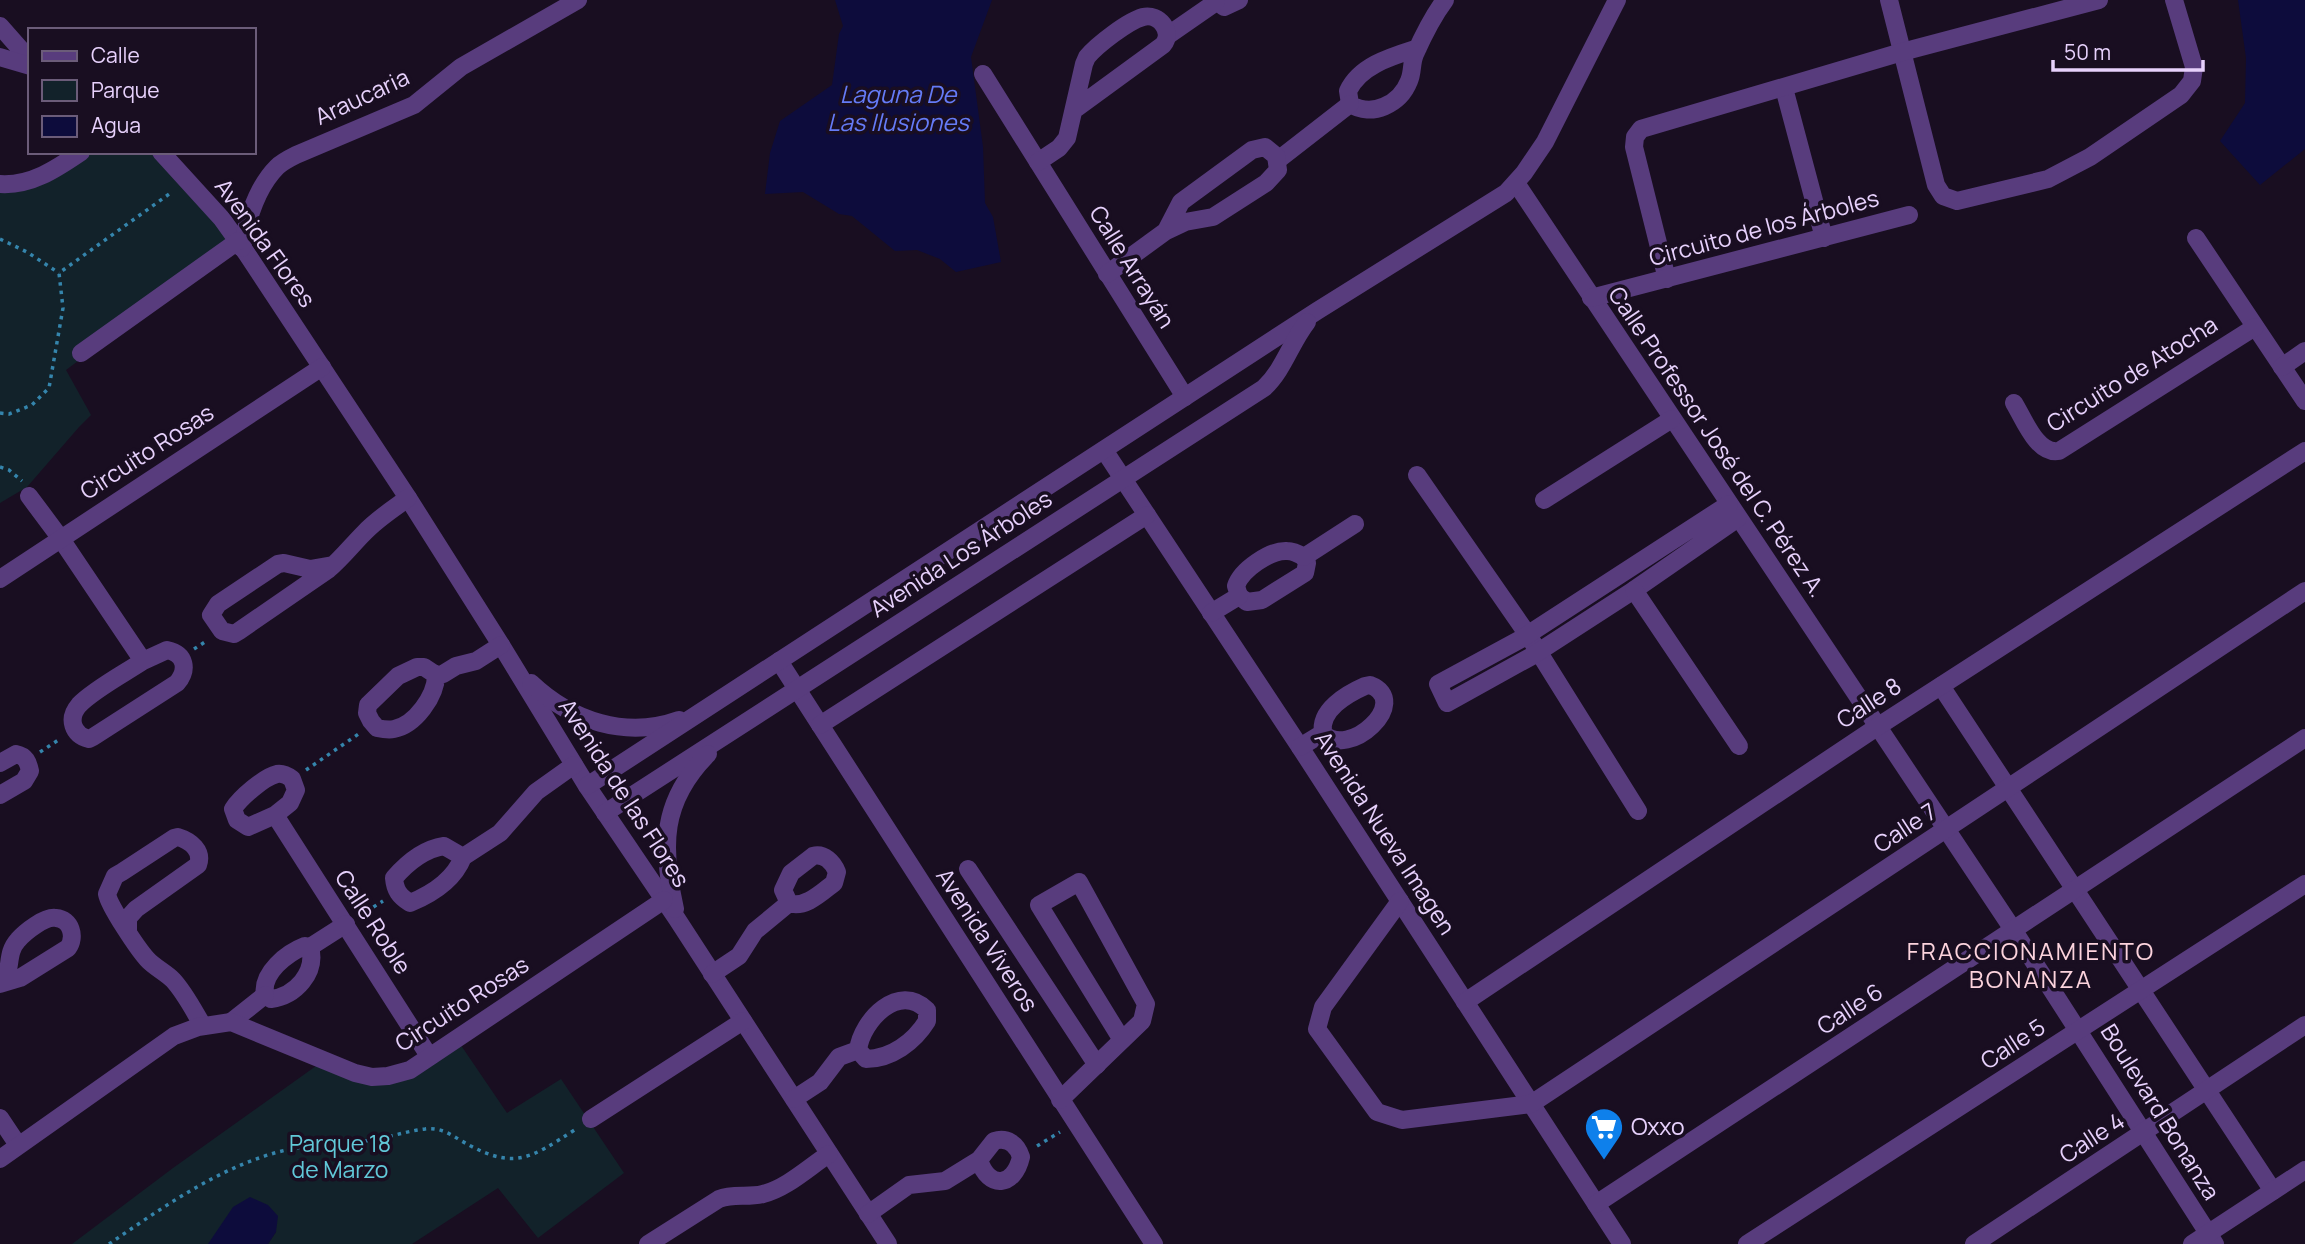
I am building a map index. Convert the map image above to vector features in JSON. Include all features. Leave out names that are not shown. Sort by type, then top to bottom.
[{"type":"street","name":"Araucaria","points":[[240,244],[267,180],[278,166],[296,155],[414,104],[461,67],[578,0]]},
{"type":"street","points":[[1074,110],[1163,45],[1167,36],[1216,1],[1227,7],[1239,0]]},
{"type":"street","points":[[1418,48],[1386,58],[1356,79],[1348,91],[1350,104],[1360,110],[1372,111],[1397,97],[1410,79],[1418,48],[1445,0]]},
{"type":"street","name":"Avenida Los Árboles","points":[[587,786],[1317,311],[1506,193],[1545,142],[1617,0]]},
{"type":"street","points":[[1889,0],[1936,186],[1948,199],[1964,201],[2064,172],[2181,95],[2192,81],[2194,67],[2174,0]]},
{"type":"street","points":[[1667,279],[1635,151],[1635,137],[1644,128],[1902,52],[2099,0]]},
{"type":"street","points":[[1038,162],[1059,148],[1067,138],[1084,64],[1093,51],[1141,17],[1148,16],[1159,21],[1167,36]]},
{"type":"street","points":[[0,26],[28,58]]},
{"type":"street","points":[[0,57],[28,65]]},
{"type":"street","name":"Calle Arrayán","points":[[983,74],[1185,397]]},
{"type":"street","points":[[1784,88],[1824,238]]},
{"type":"street","points":[[1278,160],[1350,104]]},
{"type":"street","points":[[1107,274],[1166,231],[1185,222],[1213,217],[1274,176],[1278,170],[1278,160],[1273,152],[1265,147],[1257,147],[1181,202],[1166,231]]},
{"type":"street","points":[[0,184],[18,183],[41,176],[78,154]]},
{"type":"street","name":"Avenida Flores","points":[[163,154],[188,180],[240,244],[322,367]]},
{"type":"street","name":"Calle Professor José del C. Pérez A.","points":[[1516,183],[1877,727]]},
{"type":"street","name":"Circuito de los Árboles","points":[[1591,298],[1909,215]]},
{"type":"street","points":[[2196,237],[2305,401]]},
{"type":"street","points":[[81,354],[240,244]]},
{"type":"street","name":"Avenida Los Árboles","points":[[604,813],[1264,388],[1276,377],[1298,333],[1317,311]]},
{"type":"street","name":"Circuito de Atocha","points":[[2014,403],[2042,446],[2051,452],[2059,452],[2255,327]]},
{"type":"street","points":[[2282,367],[2305,351]]},
{"type":"street","name":"Avenida de las Flores","points":[[322,367],[503,648],[604,813],[677,919],[888,1244]]},
{"type":"street","name":"Circuito Rosas","points":[[0,579],[322,367]]},
{"type":"street","points":[[1544,500],[1672,419]]},
{"type":"street","name":"Avenida Nueva Imagen","points":[[1104,450],[1622,1244]]},
{"type":"street","name":"Calle 8","points":[[1465,1002],[1877,727],[2305,451]]},
{"type":"street","points":[[1416,475],[1539,651],[1638,811]]},
{"type":"street","points":[[29,495],[143,661]]},
{"type":"street","points":[[333,565],[310,569],[278,564],[218,604],[211,615],[222,631],[234,634],[333,565],[365,532],[408,498]]},
{"type":"street","points":[[1733,511],[1627,594],[1539,651],[1447,703],[1438,684],[1528,635],[1610,582],[1733,511]]},
{"type":"street","points":[[820,725],[1147,515]]},
{"type":"street","points":[[1304,557],[1355,524]]},
{"type":"street","points":[[1288,551],[1304,557],[1307,563],[1305,573],[1262,600],[1247,602],[1239,596],[1236,586],[1241,575],[1271,555],[1288,551]]},
{"type":"street","points":[[1610,582],[1627,594],[1739,746]]},
{"type":"street","name":"Calle 7","points":[[1531,1104],[2305,591]]},
{"type":"street","points":[[1211,613],[1239,596]]},
{"type":"street","points":[[866,604],[884,632]]},
{"type":"street","points":[[436,675],[432,696],[409,721],[393,729],[377,728],[367,713],[368,705],[398,676],[417,667],[424,667],[436,675],[443,674],[456,666],[476,661],[503,648],[545,697],[590,721],[618,727],[646,727],[671,723],[699,713]]},
{"type":"street","points":[[167,650],[175,652],[181,659],[185,672],[177,683],[93,737],[85,738],[74,730],[73,717],[79,705],[143,661],[167,650]]},
{"type":"street","name":"Avenida Viveros","points":[[779,661],[1154,1244]]},
{"type":"street","points":[[1941,686],[2273,1191]]},
{"type":"street","points":[[677,919],[666,854],[671,812],[682,787],[699,762],[747,721]]},
{"type":"street","name":"Boulevard Bonanza","points":[[1877,727],[2079,1030],[2212,1239]]},
{"type":"street","points":[[1300,747],[1323,733]]},
{"type":"street","name":"Calle 6","points":[[1596,1204],[2305,738]]},
{"type":"street","points":[[0,763],[16,754],[23,755],[30,771],[24,781],[0,796]]},
{"type":"street","points":[[463,857],[444,846],[414,858],[394,878],[397,892],[410,903],[426,896],[453,876],[463,857],[500,833],[537,792],[574,765]]},
{"type":"street","points":[[275,774],[285,775],[292,779],[296,790],[290,803],[275,815],[248,827],[237,820],[233,809],[240,798],[275,774]]},
{"type":"street","name":"Calle Roble","points":[[275,815],[429,1056]]},
{"type":"street","points":[[128,932],[128,918],[136,909],[198,865],[198,852],[189,841],[174,838],[115,876],[107,898],[128,932],[149,962],[172,979],[203,1026]]},
{"type":"street","points":[[968,869],[1097,1065]]},
{"type":"street","points":[[1060,1100],[1142,1021],[1146,1004],[1079,881],[1039,905],[1122,1040]]},
{"type":"street","name":"Calle 5","points":[[1747,1244],[2305,884]]},
{"type":"street","name":"Circuito Rosas","points":[[231,1022],[337,1067],[372,1077],[410,1070],[664,900]]},
{"type":"street","points":[[1400,901],[1323,1007],[1317,1029],[1377,1112],[1402,1120],[1531,1104]]},
{"type":"street","points":[[712,974],[739,956],[755,931],[789,904]]},
{"type":"street","points":[[310,947],[312,963],[305,978],[289,993],[271,999],[265,995],[264,988],[279,963],[293,950],[310,947],[346,924]]},
{"type":"street","points":[[0,1159],[174,1036],[203,1026],[231,1022],[265,995]]},
{"type":"street","points":[[592,1119],[743,1021]]},
{"type":"street","name":"Calle 4","points":[[1975,1244],[2305,1026]]},
{"type":"street","points":[[793,1099],[820,1082],[839,1057],[858,1050]]},
{"type":"street","points":[[0,1118],[18,1145]]},
{"type":"street","points":[[868,1214],[909,1185],[941,1183],[979,1160],[990,1143],[998,1140],[1012,1143],[1021,1157],[1015,1172],[1003,1181],[994,1181],[985,1175],[979,1160]]},
{"type":"street","points":[[648,1244],[719,1199],[770,1192],[829,1154]]},
{"type":"street","points":[[2192,1244],[2212,1239],[2273,1191],[2305,1170]]},
{"type":"path","points":[[59,273],[188,180]]},
{"type":"path","points":[[0,239],[27,252],[59,273]]},
{"type":"path","points":[[0,413],[9,414],[32,405],[49,388],[63,307],[59,273]]},
{"type":"path","points":[[0,467],[22,480],[29,495]]},
{"type":"path","points":[[181,659],[222,631]]},
{"type":"path","points":[[292,779],[374,724]]},
{"type":"path","points":[[27,761],[74,730]]},
{"type":"path","points":[[346,924],[397,892]]},
{"type":"path","points":[[109,1244],[152,1214],[235,1168],[284,1151],[327,1142],[375,1139],[428,1128],[446,1132],[482,1153],[502,1159],[520,1159],[541,1152],[592,1119]]},
{"type":"path","points":[[1021,1157],[1075,1123]]},
{"type":"green space","points":[[87,154],[159,154],[238,241],[66,370],[91,415],[27,487],[0,503],[0,188],[58,172]]},
{"type":"green space","name":"Parque 18 de Marzo","points":[[456,1038],[507,1113],[561,1079],[624,1173],[538,1238],[498,1188],[412,1244],[268,1244],[276,1232],[208,1244],[72,1244],[323,1061],[388,1076]]},
{"type":"water","name":"Laguna De Las Ilusiones","points":[[835,0],[992,0],[971,57],[983,147],[985,203],[993,217],[1001,262],[956,272],[940,259],[917,250],[895,251],[852,216],[839,214],[803,192],[765,194],[770,153],[780,121],[832,85],[839,34],[843,26]]},
{"type":"water","points":[[2238,0],[2305,0],[2305,149],[2260,185],[2220,141],[2245,103],[2246,58]]},
{"type":"water","points":[[250,1197],[268,1205],[278,1216],[276,1232],[268,1244],[208,1244],[233,1207]]},
{"type":"place","name":"Oxxo","points":[[1604,1161]]},
{"type":"district","name":"FRACCIONAMIENTO BONANZA","points":[[2031,966]]}]
